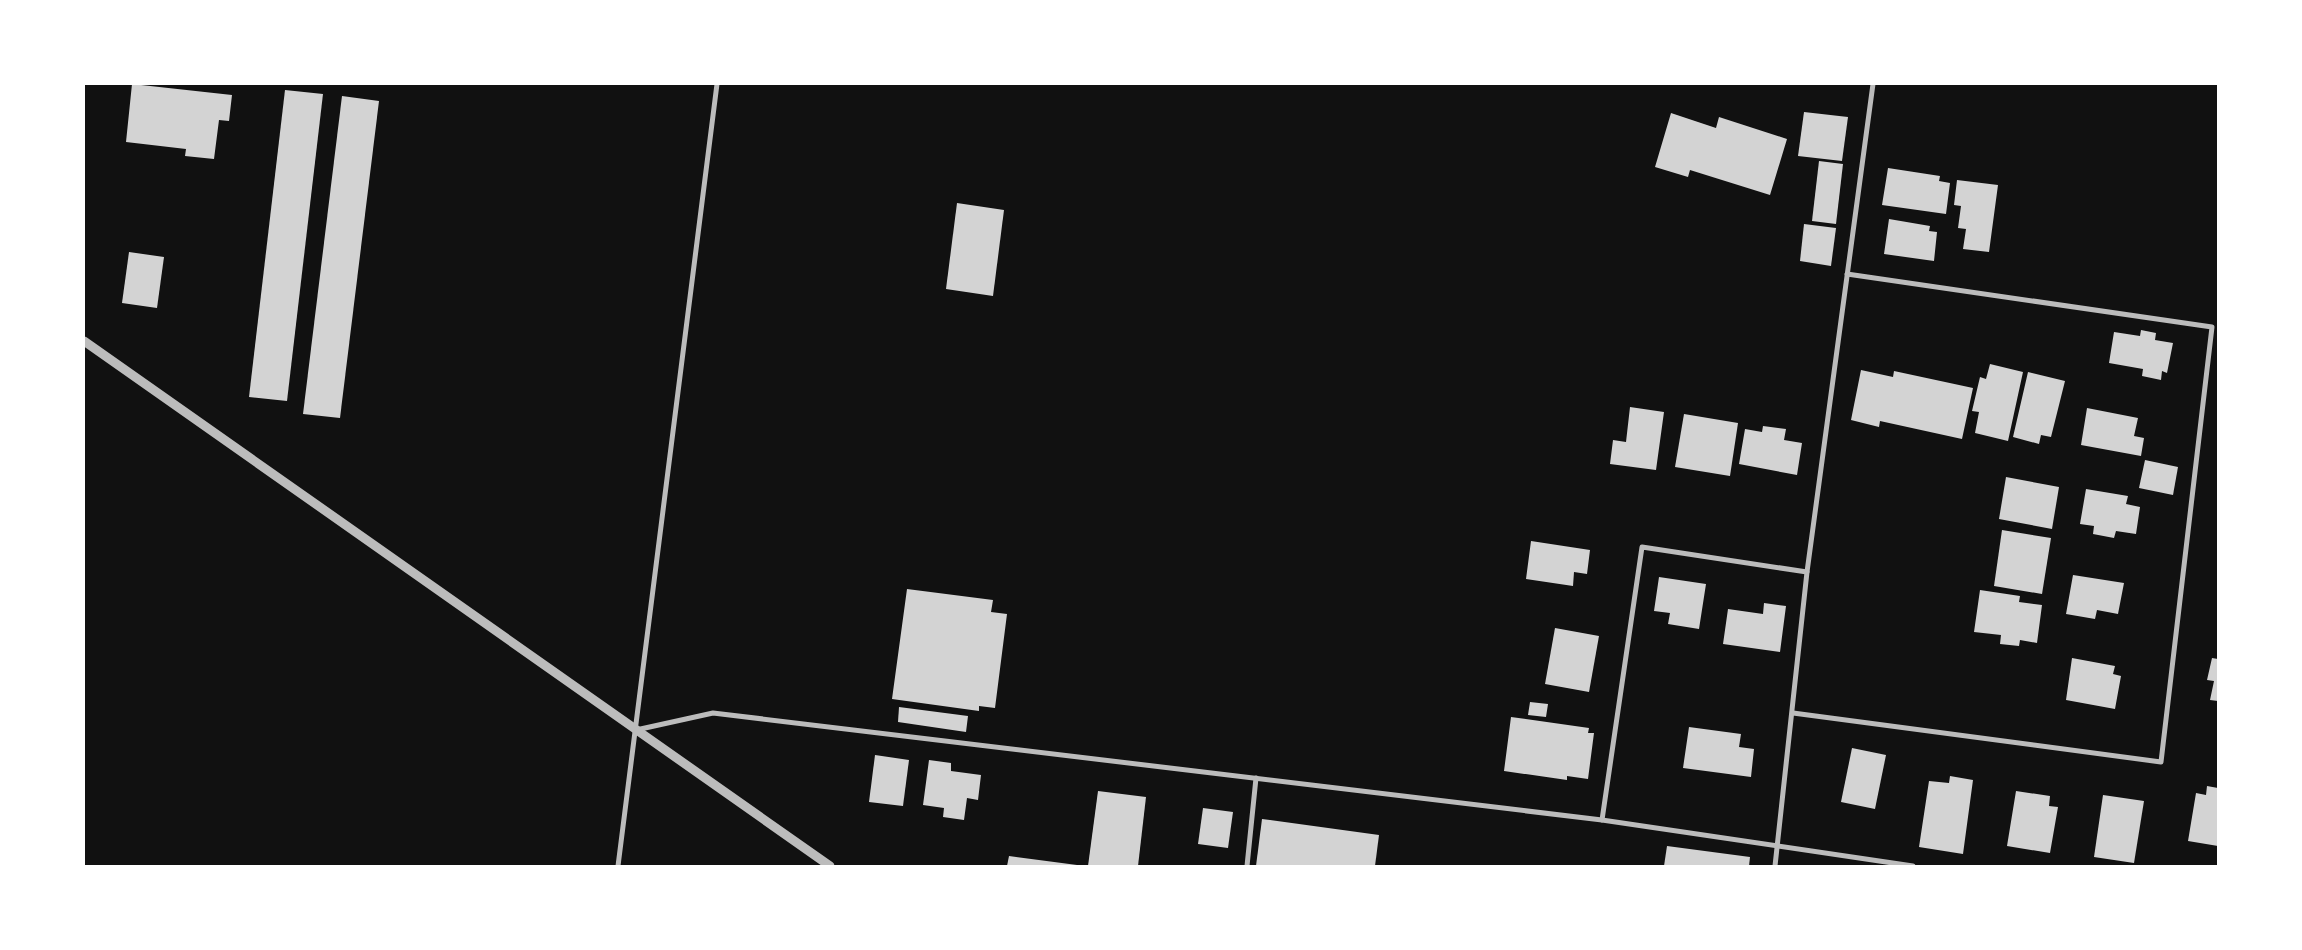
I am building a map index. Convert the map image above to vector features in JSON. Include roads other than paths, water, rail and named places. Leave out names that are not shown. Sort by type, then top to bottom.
[{"type":"street","points":[[618,866],[717,84]]},
{"type":"street","points":[[1775,866],[1807,572],[1873,84]]},
{"type":"street","points":[[1793,713],[2161,762],[2212,328],[1847,274]]},
{"type":"street","points":[[84,341],[830,866]]},
{"type":"street","points":[[1602,820],[1642,547],[1807,572]]},
{"type":"street","points":[[636,730],[713,713],[1602,820],[1914,866]]},
{"type":"street","points":[[1247,866],[1256,778]]}]
